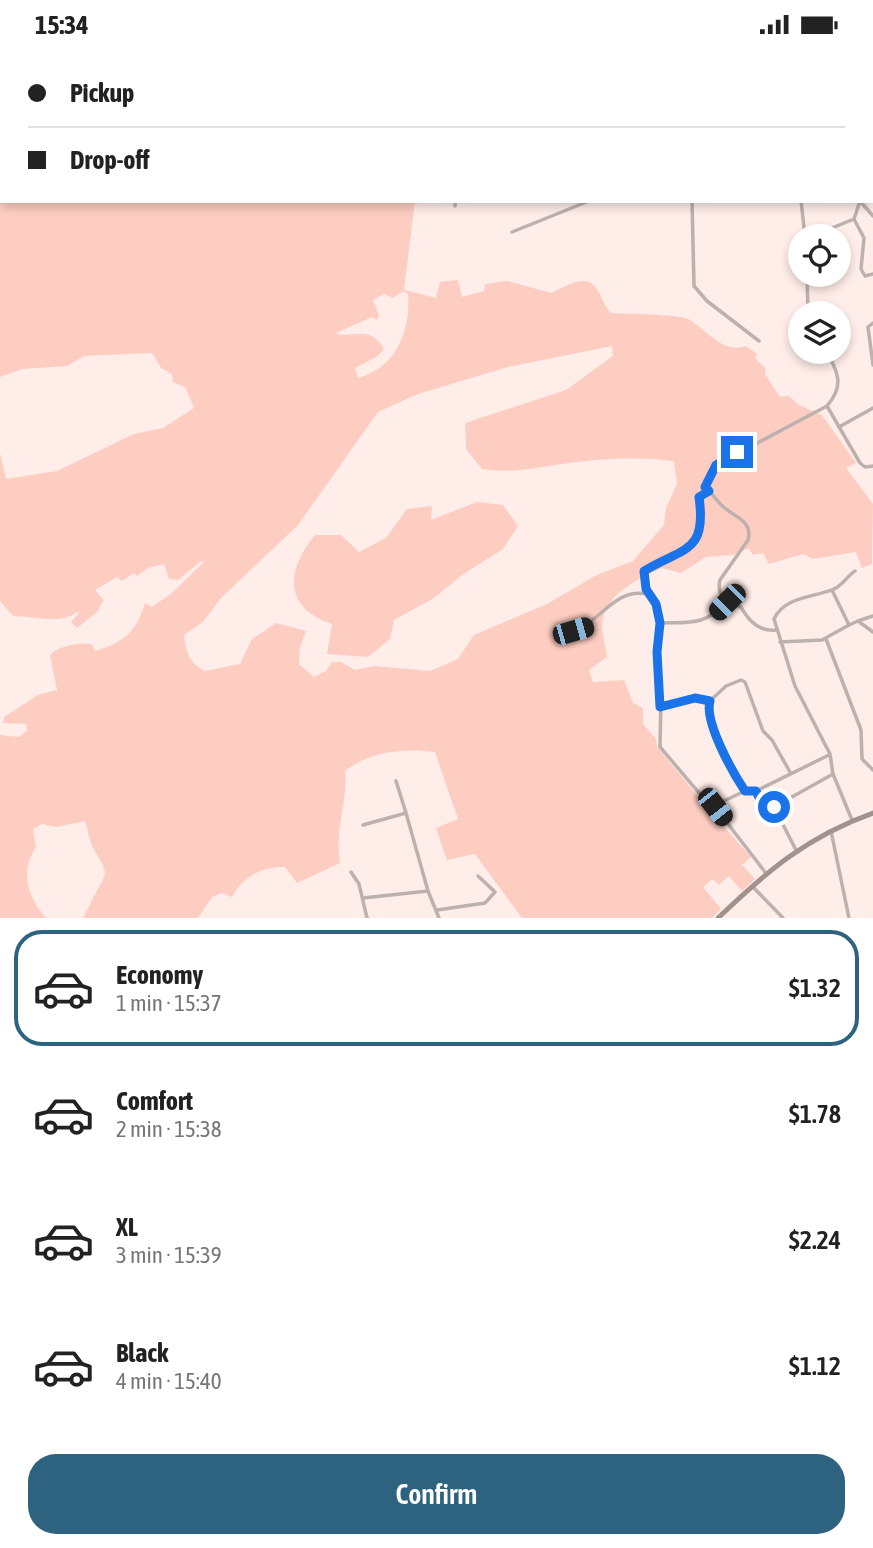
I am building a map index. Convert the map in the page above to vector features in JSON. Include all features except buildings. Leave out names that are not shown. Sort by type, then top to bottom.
[{"type":"street","points":[[512,232],[584,203]]},
{"type":"street","points":[[692,203],[694,286],[738,327],[759,341]]},
{"type":"street","points":[[801,203],[804,224]]},
{"type":"street","points":[[859,203],[854,219],[864,237],[861,269],[865,276],[873,274]]},
{"type":"street","points":[[842,224],[854,219]]},
{"type":"street","points":[[873,323],[868,327],[873,365]]},
{"type":"street","points":[[776,630],[770,631],[749,621],[741,607],[727,602],[718,585],[750,533],[748,524],[725,509],[705,487],[716,465],[827,406],[839,388],[839,374],[834,364]]},
{"type":"street","points":[[827,406],[860,463],[865,467],[873,466]]},
{"type":"street","points":[[839,427],[873,408]]},
{"type":"street","points":[[709,491],[699,497],[702,523],[695,541],[661,564],[644,571],[660,623],[657,652],[660,747],[705,803],[715,807],[765,872]]},
{"type":"street","points":[[852,820],[833,774],[830,754],[801,698],[774,619],[778,611],[808,595],[832,590],[855,571]]},
{"type":"street","points":[[832,590],[849,625]]},
{"type":"street","points":[[573,631],[591,625],[618,599],[639,592],[649,594]]},
{"type":"street","points":[[660,623],[703,621],[712,617],[727,602]]},
{"type":"street","points":[[780,642],[826,639],[849,625],[873,616]]},
{"type":"street","points":[[858,621],[873,632]]},
{"type":"street","points":[[826,639],[861,730],[862,759],[873,770]]},
{"type":"street","points":[[745,791],[726,764],[708,713],[710,701],[726,686],[743,681],[752,696],[763,731],[772,740],[790,772]]},
{"type":"street","points":[[660,707],[695,698],[710,701]]},
{"type":"street","points":[[715,807],[745,791],[756,791],[830,754]]},
{"type":"street","points":[[774,807],[833,774]]},
{"type":"street","points":[[396,781],[428,891],[439,918]]},
{"type":"street","points":[[756,791],[761,802],[774,807],[796,850]]},
{"type":"street","points":[[363,825],[406,813]]},
{"type":"street","points":[[718,918],[765,872],[796,850],[852,820],[873,813]]},
{"type":"street","points":[[831,831],[849,918]]},
{"type":"street","points":[[352,872],[363,898],[367,918]]},
{"type":"street","points":[[437,910],[485,903],[495,892],[478,876]]},
{"type":"street","points":[[751,886],[783,918]]},
{"type":"street","points":[[363,898],[428,891]]},
{"type":"shaded area","points":[[0,203],[415,203],[404,290],[436,298],[440,282],[458,280],[462,297],[484,291],[485,284],[507,281],[552,293],[581,281],[596,288],[611,313],[682,317],[722,344],[738,348],[746,346],[757,354],[755,358],[766,369],[765,374],[780,397],[789,396],[799,405],[822,415],[856,463],[846,468],[873,504],[872,564],[862,568],[856,552],[813,559],[803,554],[769,564],[763,553],[753,555],[749,548],[733,555],[706,557],[681,573],[662,568],[644,576],[612,600],[602,622],[607,657],[589,670],[593,682],[624,680],[633,703],[643,708],[643,724],[656,739],[657,747],[751,857],[742,865],[755,879],[742,891],[729,876],[719,885],[713,879],[703,887],[721,909],[712,918],[522,918],[475,854],[447,860],[436,828],[458,819],[435,752],[411,750],[376,755],[345,771],[339,839],[340,863],[297,883],[285,867],[269,868],[248,878],[232,897],[222,893],[212,897],[198,918],[83,918],[105,875],[85,821],[57,827],[42,824],[33,829],[36,847],[27,875],[30,892],[46,918],[0,918],[0,735],[19,737],[27,731],[26,724],[3,723],[4,717],[38,695],[57,690],[50,655],[70,645],[92,644],[95,651],[122,640],[138,621],[145,603],[152,607],[172,593],[205,561],[178,580],[169,579],[164,564],[148,568],[137,576],[134,573],[122,581],[117,577],[95,590],[104,600],[97,612],[77,628],[71,622],[79,613],[77,612],[55,619],[13,616],[0,601],[0,453],[6,479],[57,471],[134,434],[163,428],[194,408],[185,387],[173,382],[172,374],[161,368],[152,353],[84,356],[67,366],[22,369],[0,377]],"holes":[[[403,291],[408,294],[407,321],[398,346],[382,366],[358,378],[355,368],[378,356],[384,349],[367,334],[336,333],[372,317],[377,320],[379,316],[373,300],[384,294],[393,298]],[[612,346],[613,356],[566,390],[465,423],[466,449],[482,469],[505,471],[608,459],[674,461],[677,484],[666,508],[664,525],[633,561],[597,575],[547,604],[474,635],[458,659],[430,671],[374,666],[355,670],[341,662],[332,662],[326,671],[314,677],[299,664],[300,648],[306,631],[276,623],[252,639],[240,664],[205,671],[192,661],[187,652],[184,635],[203,622],[221,598],[298,525],[378,412],[418,394],[508,367]]]},
{"type":"shaded area","points":[[477,502],[503,505],[518,526],[503,549],[462,575],[434,598],[394,620],[390,639],[368,657],[327,654],[332,624],[316,617],[305,608],[297,598],[294,587],[299,561],[315,535],[341,535],[359,552],[386,538],[407,509],[432,506],[431,520]]},
{"type":"route","points":[[737,452],[716,465],[705,487],[709,491],[703,492],[699,497],[702,523],[695,541],[661,564],[648,568],[644,571],[644,579],[646,589],[656,604],[660,623],[657,678],[661,696],[660,707],[702,697],[710,701],[708,713],[729,768],[745,791],[756,791],[761,802],[774,807]]}]
